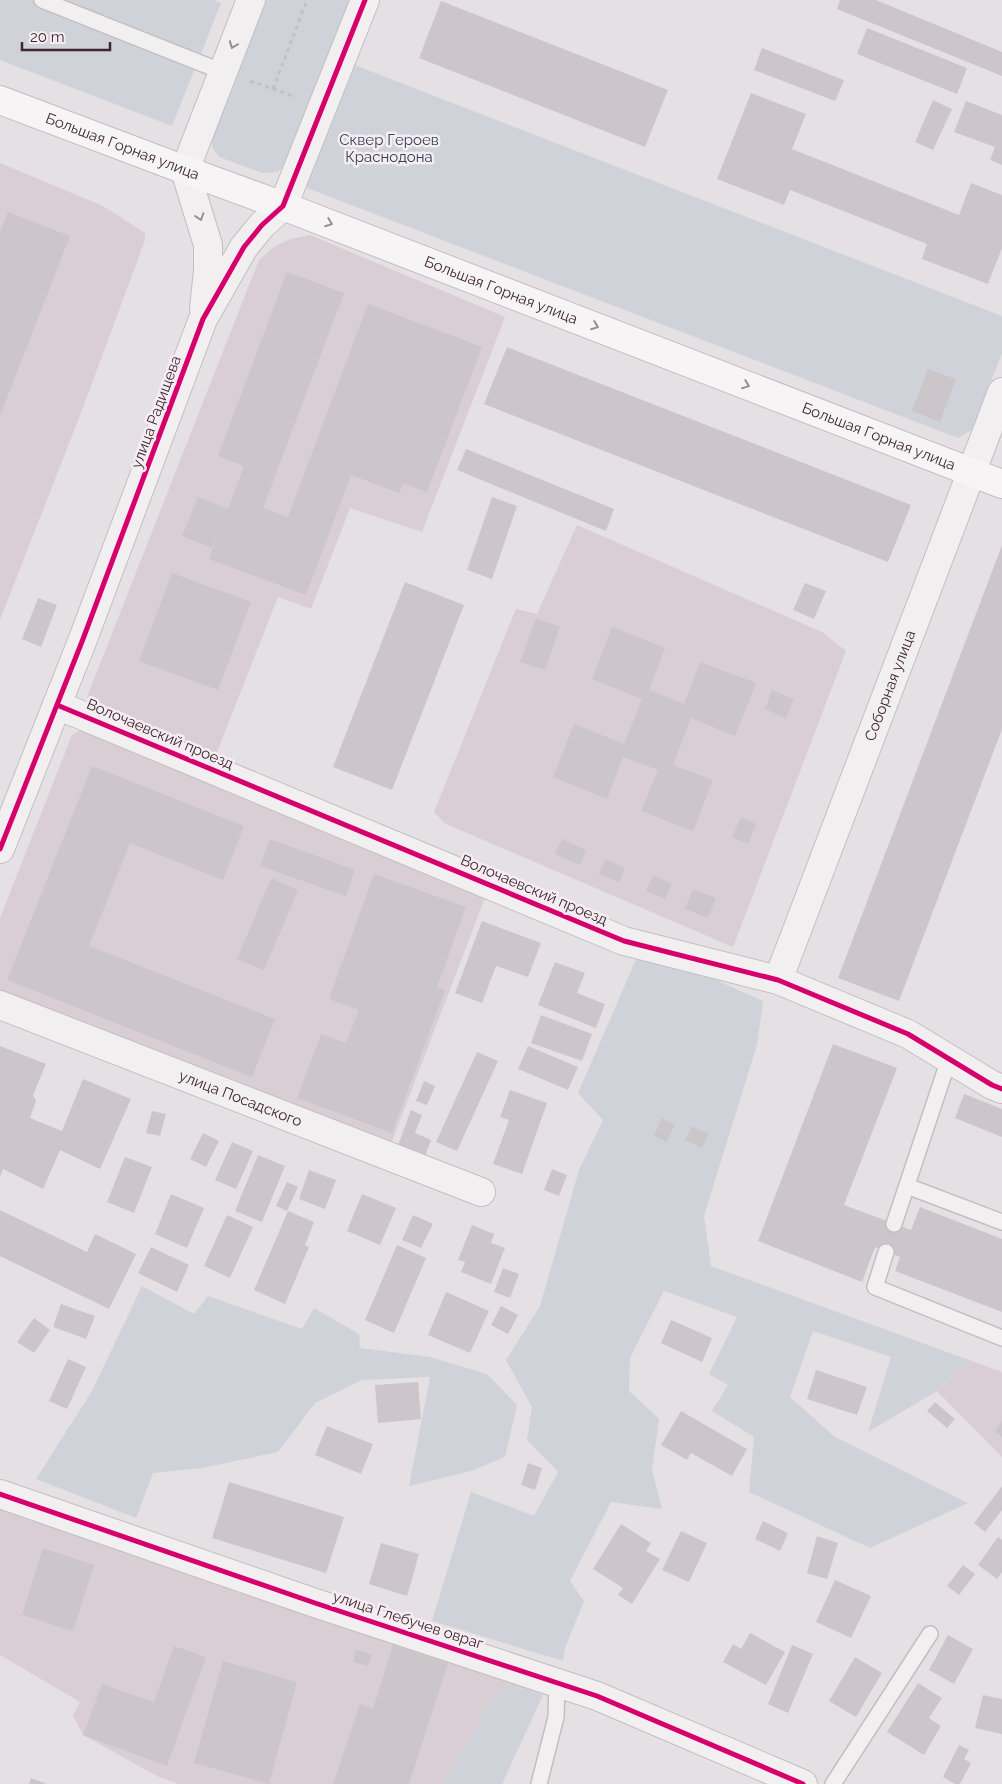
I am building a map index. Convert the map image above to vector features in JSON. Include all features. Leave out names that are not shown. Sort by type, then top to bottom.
[{"type":"main road","name":"Большая Горная улица","points":[[0,100],[283,206],[1002,484]]},
{"type":"street","points":[[185,170],[251,0]]},
{"type":"street","name":"улица Радищева","points":[[0,849],[169,413],[203,319],[244,247],[262,225],[283,206],[365,0]]},
{"type":"street","name":"улица Радищева","points":[[185,170],[208,245],[208,271],[203,319]]},
{"type":"street","name":"Соборная улица","points":[[778,980],[1002,392]]},
{"type":"street","name":"Волочаевский проезд","points":[[57,705],[624,941],[778,980],[908,1034],[992,1085],[1002,1089]]},
{"type":"street","name":"улица Посадского","points":[[0,1005],[481,1192]]},
{"type":"street","name":"улица Глебучев овраг","points":[[0,1494],[315,1603],[597,1696],[803,1784]]},
{"type":"lane","points":[[42,0],[223,72]]},
{"type":"lane","points":[[894,1224],[949,1059]]},
{"type":"lane","points":[[907,1186],[1002,1222]]},
{"type":"lane","points":[[886,1252],[874,1286],[1002,1338]]},
{"type":"lane","points":[[833,1784],[930,1634]]},
{"type":"lane","points":[[539,1784],[556,1717],[557,1683]]},
{"type":"path","points":[[273,89],[307,0]]},
{"type":"path","points":[[223,72],[323,107]]},
{"type":"shaded area","points":[[0,163],[103,206],[145,233],[145,240],[84,405],[0,620]]},
{"type":"shaded area","points":[[310,235],[505,317],[422,532],[350,508],[311,609],[278,597],[215,757],[103,711],[87,697],[259,260],[274,247],[291,239]]},
{"type":"shaded area","points":[[577,525],[822,632],[846,651],[733,947],[446,824],[434,812],[516,609],[537,614]]},
{"type":"shaded area","points":[[84,728],[486,895],[391,1144],[0,997],[0,918],[72,735]]},
{"type":"shaded area","points":[[969,1360],[1002,1372],[1002,1457],[937,1391]]},
{"type":"shaded area","points":[[0,1504],[519,1684],[471,1784],[179,1784],[159,1777],[83,1735],[73,1715],[80,1702],[0,1655]]},
{"type":"green space","points":[[0,0],[213,0],[221,3],[172,126],[0,60]]},
{"type":"green space","points":[[266,0],[349,0],[287,162],[278,172],[262,173],[219,157],[212,147],[213,135]]},
{"type":"green space","name":"Сквер Героев Краснодона","points":[[352,64],[1002,316],[1002,353],[972,430],[958,438],[307,188],[306,176]]},
{"type":"green space","points":[[637,957],[689,968],[763,1001],[757,1045],[704,1216],[711,1266],[969,1360],[937,1391],[868,1432],[891,1357],[813,1331],[790,1397],[835,1437],[968,1503],[870,1548],[749,1492],[754,1437],[712,1411],[728,1385],[709,1374],[737,1317],[664,1291],[630,1358],[629,1391],[659,1419],[652,1470],[662,1509],[611,1502],[570,1581],[584,1601],[565,1648],[563,1661],[432,1621],[471,1492],[534,1516],[558,1472],[527,1440],[532,1407],[506,1360],[540,1306],[579,1170],[603,1120],[578,1093]]},
{"type":"green space","points":[[142,1286],[194,1314],[208,1296],[302,1329],[314,1308],[359,1334],[360,1348],[430,1357],[487,1374],[517,1405],[505,1457],[471,1471],[409,1486],[430,1377],[362,1380],[315,1403],[278,1452],[202,1468],[153,1473],[136,1518],[36,1479],[92,1391]]},
{"type":"green space","points":[[519,1684],[543,1695],[502,1784],[443,1784],[499,1689]]},
{"type":"building","points":[[840,0],[876,0],[1002,52],[1002,76],[837,9]]},
{"type":"building","points":[[441,1],[668,90],[645,147],[419,58]]},
{"type":"building","points":[[867,28],[967,68],[957,94],[857,54]]},
{"type":"building","points":[[762,48],[844,80],[835,101],[754,70]]},
{"type":"building","points":[[751,93],[806,114],[792,149],[959,215],[971,183],[1002,195],[1002,248],[988,284],[922,259],[927,244],[790,190],[784,205],[717,179]]},
{"type":"building","points":[[933,100],[952,109],[933,150],[915,142]]},
{"type":"building","points":[[966,101],[1002,115],[1002,165],[990,160],[995,147],[954,132]]},
{"type":"building","points":[[8,212],[70,236],[0,416],[0,232]]},
{"type":"building","points":[[287,272],[344,293],[263,508],[288,517],[368,304],[482,347],[427,492],[403,483],[399,493],[351,475],[306,595],[209,559],[222,525],[212,548],[182,536],[198,497],[228,509],[244,466],[218,456]]},
{"type":"building","points":[[507,347],[911,505],[888,562],[484,404]]},
{"type":"building","points":[[928,369],[956,379],[940,422],[912,411]]},
{"type":"building","points":[[466,449],[614,509],[606,531],[457,470]]},
{"type":"building","points":[[492,497],[517,506],[492,579],[467,570]]},
{"type":"building","points":[[1002,545],[1002,729],[899,1001],[838,978]]},
{"type":"building","points":[[172,573],[251,602],[218,690],[139,661]]},
{"type":"building","points":[[405,582],[464,605],[392,790],[333,767]]},
{"type":"building","points":[[805,583],[826,591],[814,619],[793,610]]},
{"type":"building","points":[[38,598],[57,605],[41,647],[22,639]]},
{"type":"building","points":[[536,618],[560,627],[545,670],[520,662]]},
{"type":"building","points":[[612,627],[665,648],[649,690],[684,704],[700,662],[756,683],[735,736],[691,718],[673,765],[713,780],[693,831],[641,811],[658,770],[623,757],[607,799],[553,777],[574,724],[624,744],[642,699],[592,679]]},
{"type":"building","points":[[772,690],[794,699],[786,718],[765,709]]},
{"type":"building","points":[[92,766],[244,826],[223,880],[130,843],[89,946],[275,1019],[252,1077],[7,980]]},
{"type":"building","points":[[741,817],[756,824],[748,844],[732,837]]},
{"type":"building","points":[[270,839],[355,870],[346,896],[260,866]]},
{"type":"building","points":[[562,839],[586,850],[580,865],[555,854]]},
{"type":"building","points":[[605,859],[625,868],[619,882],[599,874]]},
{"type":"building","points":[[374,874],[466,907],[437,987],[445,990],[392,1133],[297,1098],[321,1034],[346,1043],[359,1010],[329,999]]},
{"type":"building","points":[[653,875],[672,884],[665,899],[646,891]]},
{"type":"building","points":[[271,878],[298,890],[264,970],[237,959]]},
{"type":"building","points":[[693,889],[716,898],[708,918],[685,909]]},
{"type":"building","points":[[482,921],[541,943],[528,977],[496,966],[482,1003],[455,993]]},
{"type":"building","points":[[555,962],[585,973],[577,993],[605,1004],[596,1028],[538,1005]]},
{"type":"building","points":[[541,1015],[592,1034],[582,1061],[531,1043]]},
{"type":"building","points":[[833,1044],[897,1068],[844,1205],[911,1230],[920,1207],[1002,1239],[1002,1312],[895,1271],[900,1257],[875,1247],[862,1282],[758,1241]]},
{"type":"building","points":[[0,1046],[46,1064],[33,1095],[36,1101],[30,1118],[62,1131],[83,1079],[131,1099],[100,1169],[60,1150],[43,1189],[3,1169],[0,1177]]},
{"type":"building","points":[[528,1046],[578,1067],[568,1090],[518,1069]]},
{"type":"building","points":[[477,1052],[498,1061],[457,1151],[436,1142]]},
{"type":"building","points":[[424,1081],[435,1086],[427,1105],[416,1101]]},
{"type":"building","points":[[510,1090],[547,1103],[522,1174],[493,1164],[509,1120],[500,1117]]},
{"type":"building","points":[[964,1094],[1002,1109],[1002,1137],[955,1118]]},
{"type":"building","points":[[411,1110],[422,1115],[415,1133],[431,1140],[424,1159],[397,1148]]},
{"type":"building","points":[[152,1111],[166,1114],[160,1136],[146,1133]]},
{"type":"building","points":[[662,1118],[675,1125],[666,1142],[654,1135]]},
{"type":"building","points":[[692,1126],[708,1134],[702,1148],[685,1140]]},
{"type":"building","points":[[203,1133],[219,1141],[206,1167],[190,1159]]},
{"type":"building","points":[[232,1142],[253,1151],[236,1189],[215,1180]]},
{"type":"building","points":[[258,1155],[285,1166],[262,1222],[235,1211]]},
{"type":"building","points":[[125,1157],[152,1167],[134,1213],[107,1202]]},
{"type":"building","points":[[552,1169],[567,1175],[559,1196],[544,1190]]},
{"type":"building","points":[[309,1170],[336,1180],[325,1209],[299,1199]]},
{"type":"building","points":[[287,1182],[298,1187],[287,1211],[276,1206]]},
{"type":"building","points":[[171,1194],[204,1208],[187,1248],[155,1234]]},
{"type":"building","points":[[362,1194],[396,1208],[380,1245],[347,1231]]},
{"type":"building","points":[[0,1210],[87,1252],[95,1234],[136,1254],[109,1309],[0,1256]]},
{"type":"building","points":[[288,1211],[314,1222],[305,1245],[309,1247],[285,1304],[254,1290]]},
{"type":"building","points":[[227,1215],[253,1227],[230,1278],[204,1266]]},
{"type":"building","points":[[413,1215],[433,1224],[421,1248],[402,1240]]},
{"type":"building","points":[[472,1225],[494,1234],[491,1243],[505,1248],[491,1284],[461,1272],[465,1262],[458,1260]]},
{"type":"building","points":[[397,1245],[426,1258],[394,1333],[365,1320]]},
{"type":"building","points":[[151,1247],[189,1265],[177,1292],[138,1273]]},
{"type":"building","points":[[503,1268],[519,1274],[510,1298],[494,1292]]},
{"type":"building","points":[[446,1292],[489,1311],[470,1353],[428,1335]]},
{"type":"building","points":[[61,1304],[95,1316],[86,1339],[53,1327]]},
{"type":"building","points":[[501,1306],[518,1315],[508,1334],[491,1325]]},
{"type":"building","points":[[34,1318],[50,1330],[34,1353],[17,1342]]},
{"type":"building","points":[[671,1320],[712,1338],[702,1362],[661,1343]]},
{"type":"building","points":[[68,1359],[86,1367],[67,1409],[49,1401]]},
{"type":"building","points":[[816,1370],[867,1387],[857,1415],[807,1399]]},
{"type":"building","points":[[418,1382],[421,1419],[378,1423],[375,1385]]},
{"type":"building","points":[[935,1402],[955,1419],[947,1428],[927,1411]]},
{"type":"building","points":[[681,1411],[747,1449],[732,1476],[691,1453],[687,1460],[661,1445]]},
{"type":"building","points":[[1002,1421],[1002,1437],[995,1432]]},
{"type":"building","points":[[327,1426],[373,1444],[361,1474],[315,1455]]},
{"type":"building","points":[[528,1463],[542,1468],[535,1490],[521,1485]]},
{"type":"building","points":[[229,1482],[344,1517],[326,1573],[212,1538]]},
{"type":"building","points":[[1002,1486],[1002,1510],[985,1532],[974,1523]]},
{"type":"building","points":[[763,1521],[788,1533],[780,1551],[755,1539]]},
{"type":"building","points":[[621,1524],[651,1543],[646,1551],[660,1559],[632,1604],[618,1595],[623,1588],[593,1569]]},
{"type":"building","points":[[681,1531],[707,1543],[689,1582],[662,1570]]},
{"type":"building","points":[[817,1536],[838,1543],[827,1579],[807,1573]]},
{"type":"building","points":[[998,1537],[1002,1540],[1002,1572],[997,1579],[978,1565]]},
{"type":"building","points":[[381,1543],[419,1554],[407,1596],[369,1584]]},
{"type":"building","points":[[43,1548],[94,1565],[73,1631],[22,1615]]},
{"type":"building","points":[[963,1565],[975,1574],[959,1595],[947,1586]]},
{"type":"building","points":[[835,1580],[871,1596],[851,1638],[816,1622]]},
{"type":"building","points":[[750,1633],[785,1652],[766,1685],[723,1662],[733,1644],[741,1649]]},
{"type":"building","points":[[948,1635],[973,1649],[954,1684],[929,1670]]},
{"type":"building","points":[[393,1645],[448,1663],[409,1784],[333,1784],[360,1704],[373,1709]]},
{"type":"building","points":[[792,1645],[813,1654],[788,1713],[768,1704]]},
{"type":"building","points":[[174,1646],[206,1657],[167,1766],[83,1735],[102,1684],[154,1702]]},
{"type":"building","points":[[356,1650],[372,1654],[368,1666],[353,1662]]},
{"type":"building","points":[[855,1657],[882,1673],[856,1717],[829,1701]]},
{"type":"building","points":[[223,1661],[297,1682],[269,1784],[194,1763]]},
{"type":"building","points":[[918,1683],[942,1698],[929,1718],[941,1726],[924,1755],[887,1732]]},
{"type":"building","points":[[983,1695],[1002,1699],[1002,1734],[975,1728]]},
{"type":"building","points":[[959,1745],[969,1750],[964,1759],[971,1763],[960,1784],[955,1784],[943,1777]]},
{"type":"building","points":[[31,1778],[47,1784],[29,1784]]},
{"type":"cycle path","points":[[0,849],[83,639],[203,319],[244,247],[262,225],[283,206],[365,0]]},
{"type":"cycle path","points":[[57,705],[624,941],[778,980],[908,1034],[992,1085],[1002,1089]]},
{"type":"cycle path","points":[[0,1494],[315,1603],[597,1696],[803,1784]]}]
